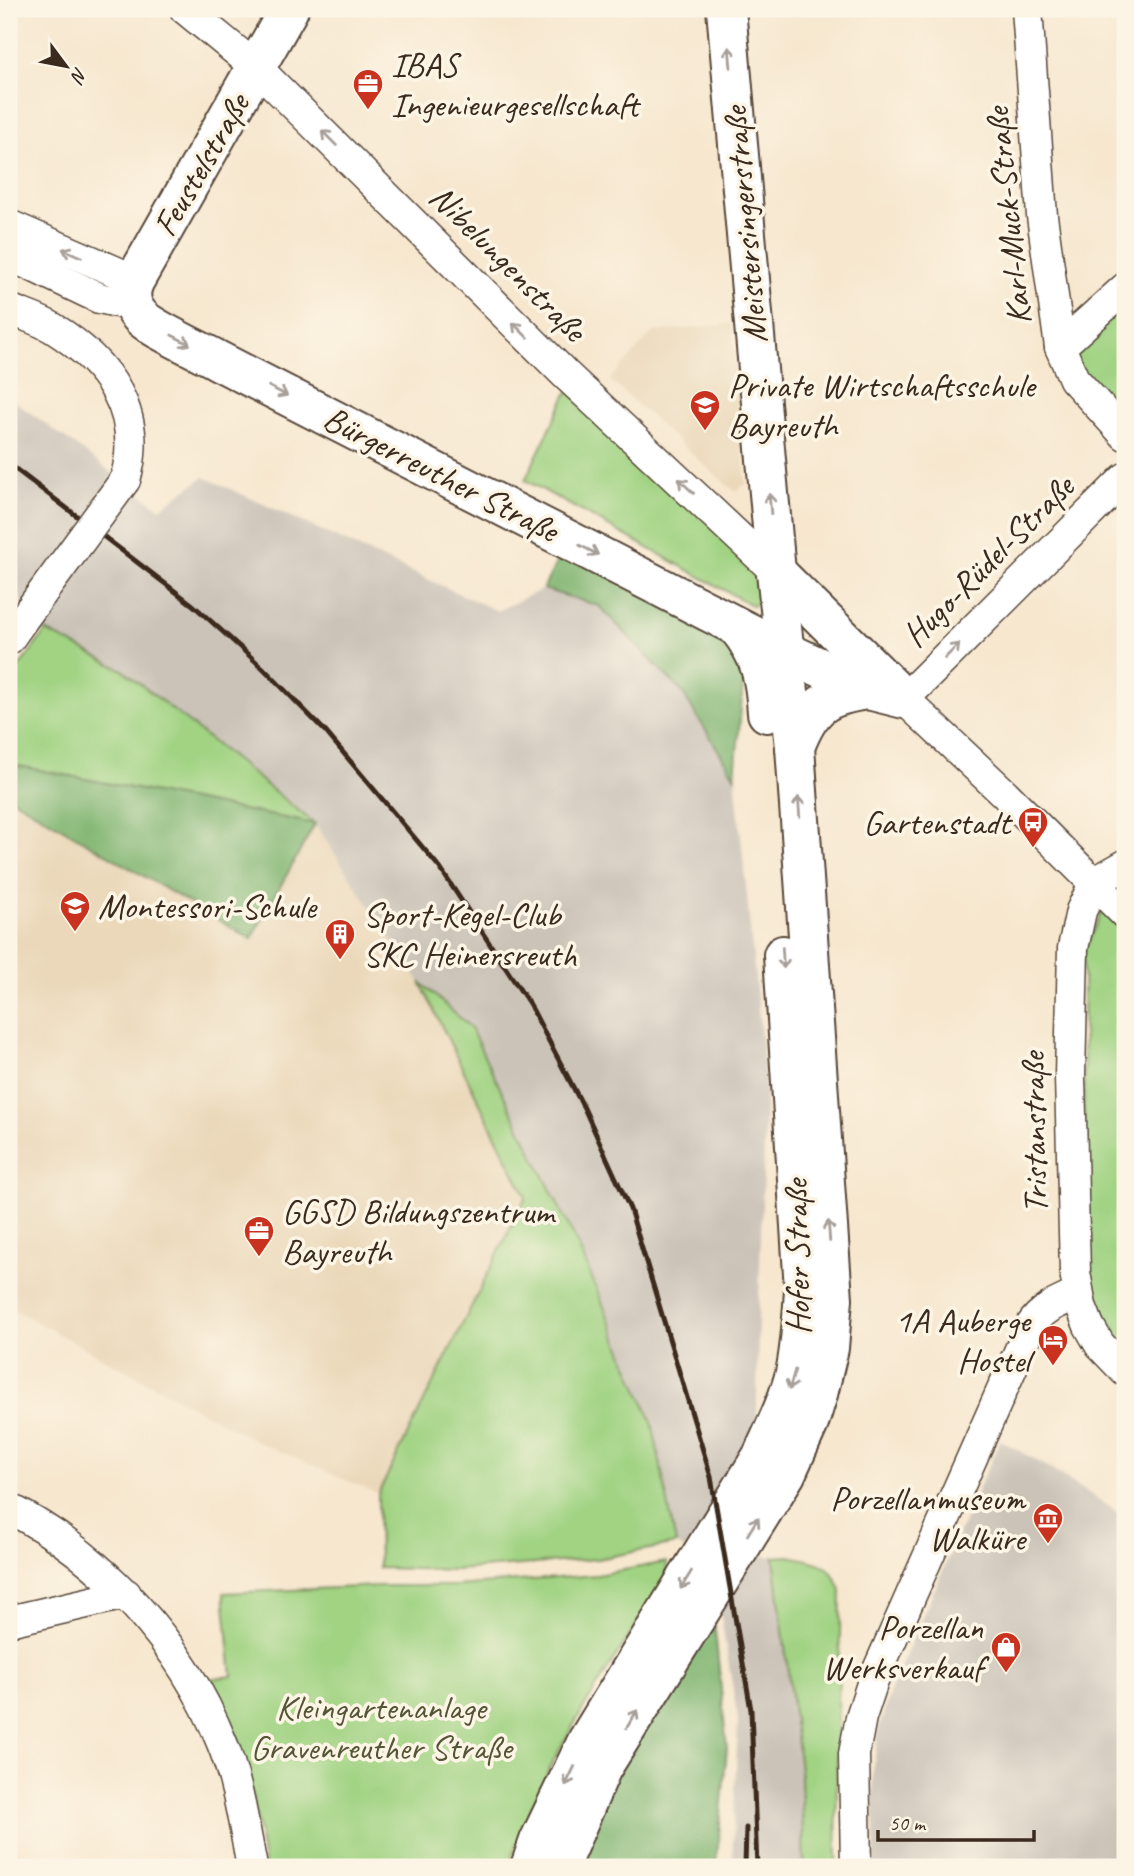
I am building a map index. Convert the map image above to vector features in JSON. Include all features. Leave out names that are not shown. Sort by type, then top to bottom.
[{"type":"main road","name":"Feustelstraße","points":[[138,302],[289,9]]},
{"type":"main road","name":"Meistersingerstraße","points":[[726,9],[785,651]]},
{"type":"main road","name":"Bürgerreuther Straße","points":[[138,302],[738,628],[820,668],[886,694]]},
{"type":"main road","points":[[776,572],[852,647],[886,694]]},
{"type":"main road","name":"Hofer Straße","points":[[530,1867],[539,1841],[587,1741],[762,1456],[795,1374],[802,1332],[804,1290],[766,691],[761,666],[752,645],[738,628]]},
{"type":"main road","points":[[820,668],[836,665],[852,647]]},
{"type":"main road","name":"Hofer Straße","points":[[559,1867],[602,1769],[786,1474],[809,1423],[829,1349],[833,1299],[795,747],[785,651]]},
{"type":"main road","points":[[795,747],[803,725],[816,708],[828,699],[846,693],[886,694]]},
{"type":"street","name":"Nibelungenstraße","points":[[185,9],[257,68],[565,374],[776,572]]},
{"type":"street","name":"Karl-Muck-Straße","points":[[1027,9],[1042,216],[1060,347],[1074,379],[1125,435]]},
{"type":"street","name":"Bürgerreuther Straße","points":[[9,225],[138,302]]},
{"type":"street","name":"Bürgerreuther Straße","points":[[9,256],[99,298],[138,302]]},
{"type":"street","points":[[1060,347],[1125,288]]},
{"type":"street","points":[[9,309],[52,327],[86,353],[110,377],[129,422],[132,444],[131,463],[125,480],[15,630]]},
{"type":"street","name":"Hugo-Rüdel-Straße","points":[[886,694],[1125,478]]},
{"type":"street","points":[[886,694],[1095,882],[1125,914]]},
{"type":"street","points":[[1095,882],[1125,865]]},
{"type":"street","name":"Tristanstraße","points":[[1095,882],[1081,911],[1073,948],[1070,1077],[1075,1272],[1078,1294],[1088,1326],[1100,1345],[1125,1371]]},
{"type":"street","points":[[856,1867],[855,1744],[873,1681],[1030,1327],[1049,1307],[1078,1294]]},
{"type":"street","points":[[9,1508],[69,1545],[98,1567],[126,1594],[193,1680],[218,1734],[241,1809],[252,1867]]},
{"type":"street","points":[[9,1621],[126,1594]]},
{"type":"shaded area","name":"Private Wirtschaftsschule Bayreuth","points":[[732,324],[746,484],[736,491],[610,380],[653,332]]},
{"type":"shaded area","points":[[9,397],[160,508],[204,477],[497,611],[543,589],[599,606],[682,692],[735,777],[766,1088],[758,1322],[755,1554],[774,1557],[801,1778],[804,1867],[732,1867],[738,1720],[713,1569],[676,1544],[652,1422],[578,1245],[470,1027],[420,982],[315,824],[123,670],[46,631],[19,598],[9,595]]},
{"type":"shaded area","points":[[9,797],[251,939],[315,824],[420,982],[526,1197],[378,1494],[258,1442],[9,1307]]},
{"type":"shaded area","points":[[1000,1440],[1053,1470],[1125,1517],[1125,1867],[875,1867],[873,1772],[879,1727],[893,1684]]},
{"type":"green space","points":[[1125,289],[1125,435],[1066,363]]},
{"type":"green space","points":[[568,391],[773,576],[753,606],[525,480]]},
{"type":"green space","points":[[564,548],[718,626],[744,673],[735,777],[682,692],[599,606],[543,589]]},
{"type":"green space","points":[[46,631],[123,670],[315,824],[9,764],[9,680]]},
{"type":"green space","points":[[9,764],[315,824],[251,939],[9,797]]},
{"type":"green space","points":[[1103,909],[1125,932],[1125,1348],[1100,1308],[1085,1266],[1083,953]]},
{"type":"green space","points":[[420,982],[470,1027],[578,1245],[652,1422],[676,1544],[597,1559],[456,1570],[379,1568],[378,1494],[526,1197]]},
{"type":"green space","points":[[789,1556],[821,1564],[832,1573],[841,1590],[837,1867],[804,1867],[801,1778],[774,1557]]},
{"type":"green space","name":"Kleingartenanlage Gravenreuther Straße","points":[[667,1562],[666,1579],[599,1682],[557,1754],[539,1790],[509,1867],[265,1867],[254,1804],[237,1738],[207,1679],[232,1676],[224,1593],[380,1586],[455,1586],[597,1575]]},
{"type":"green space","points":[[714,1621],[727,1748],[716,1867],[576,1867],[618,1768]]},
{"type":"railway","points":[[9,464],[193,605],[263,668],[325,731],[440,868],[530,1005],[584,1108],[630,1209],[711,1477],[751,1710],[757,1867]]},
{"type":"railway","points":[[745,1867],[746,1828]]},
{"type":"place","name":"IBAS Ingenieurgesellschaft","points":[[368,111]]},
{"type":"place","name":"Private Wirtschaftsschule Bayreuth","points":[[705,432]]},
{"type":"place","name":"Gartenstadt","points":[[1033,849]]},
{"type":"place","name":"Montessori-Schule","points":[[75,933]]},
{"type":"place","name":"Sport-Kegel-Club SKC Heinersreuth","points":[[340,961]]},
{"type":"place","name":"GGSD Bildungszentrum Bayreuth","points":[[259,1258]]},
{"type":"place","name":"1A Auberge Hostel","points":[[1053,1367]]},
{"type":"place","name":"Porzellanmuseum Walküre","points":[[1048,1545]]},
{"type":"place","name":"Porzellan Werksverkauf","points":[[1006,1674]]}]
